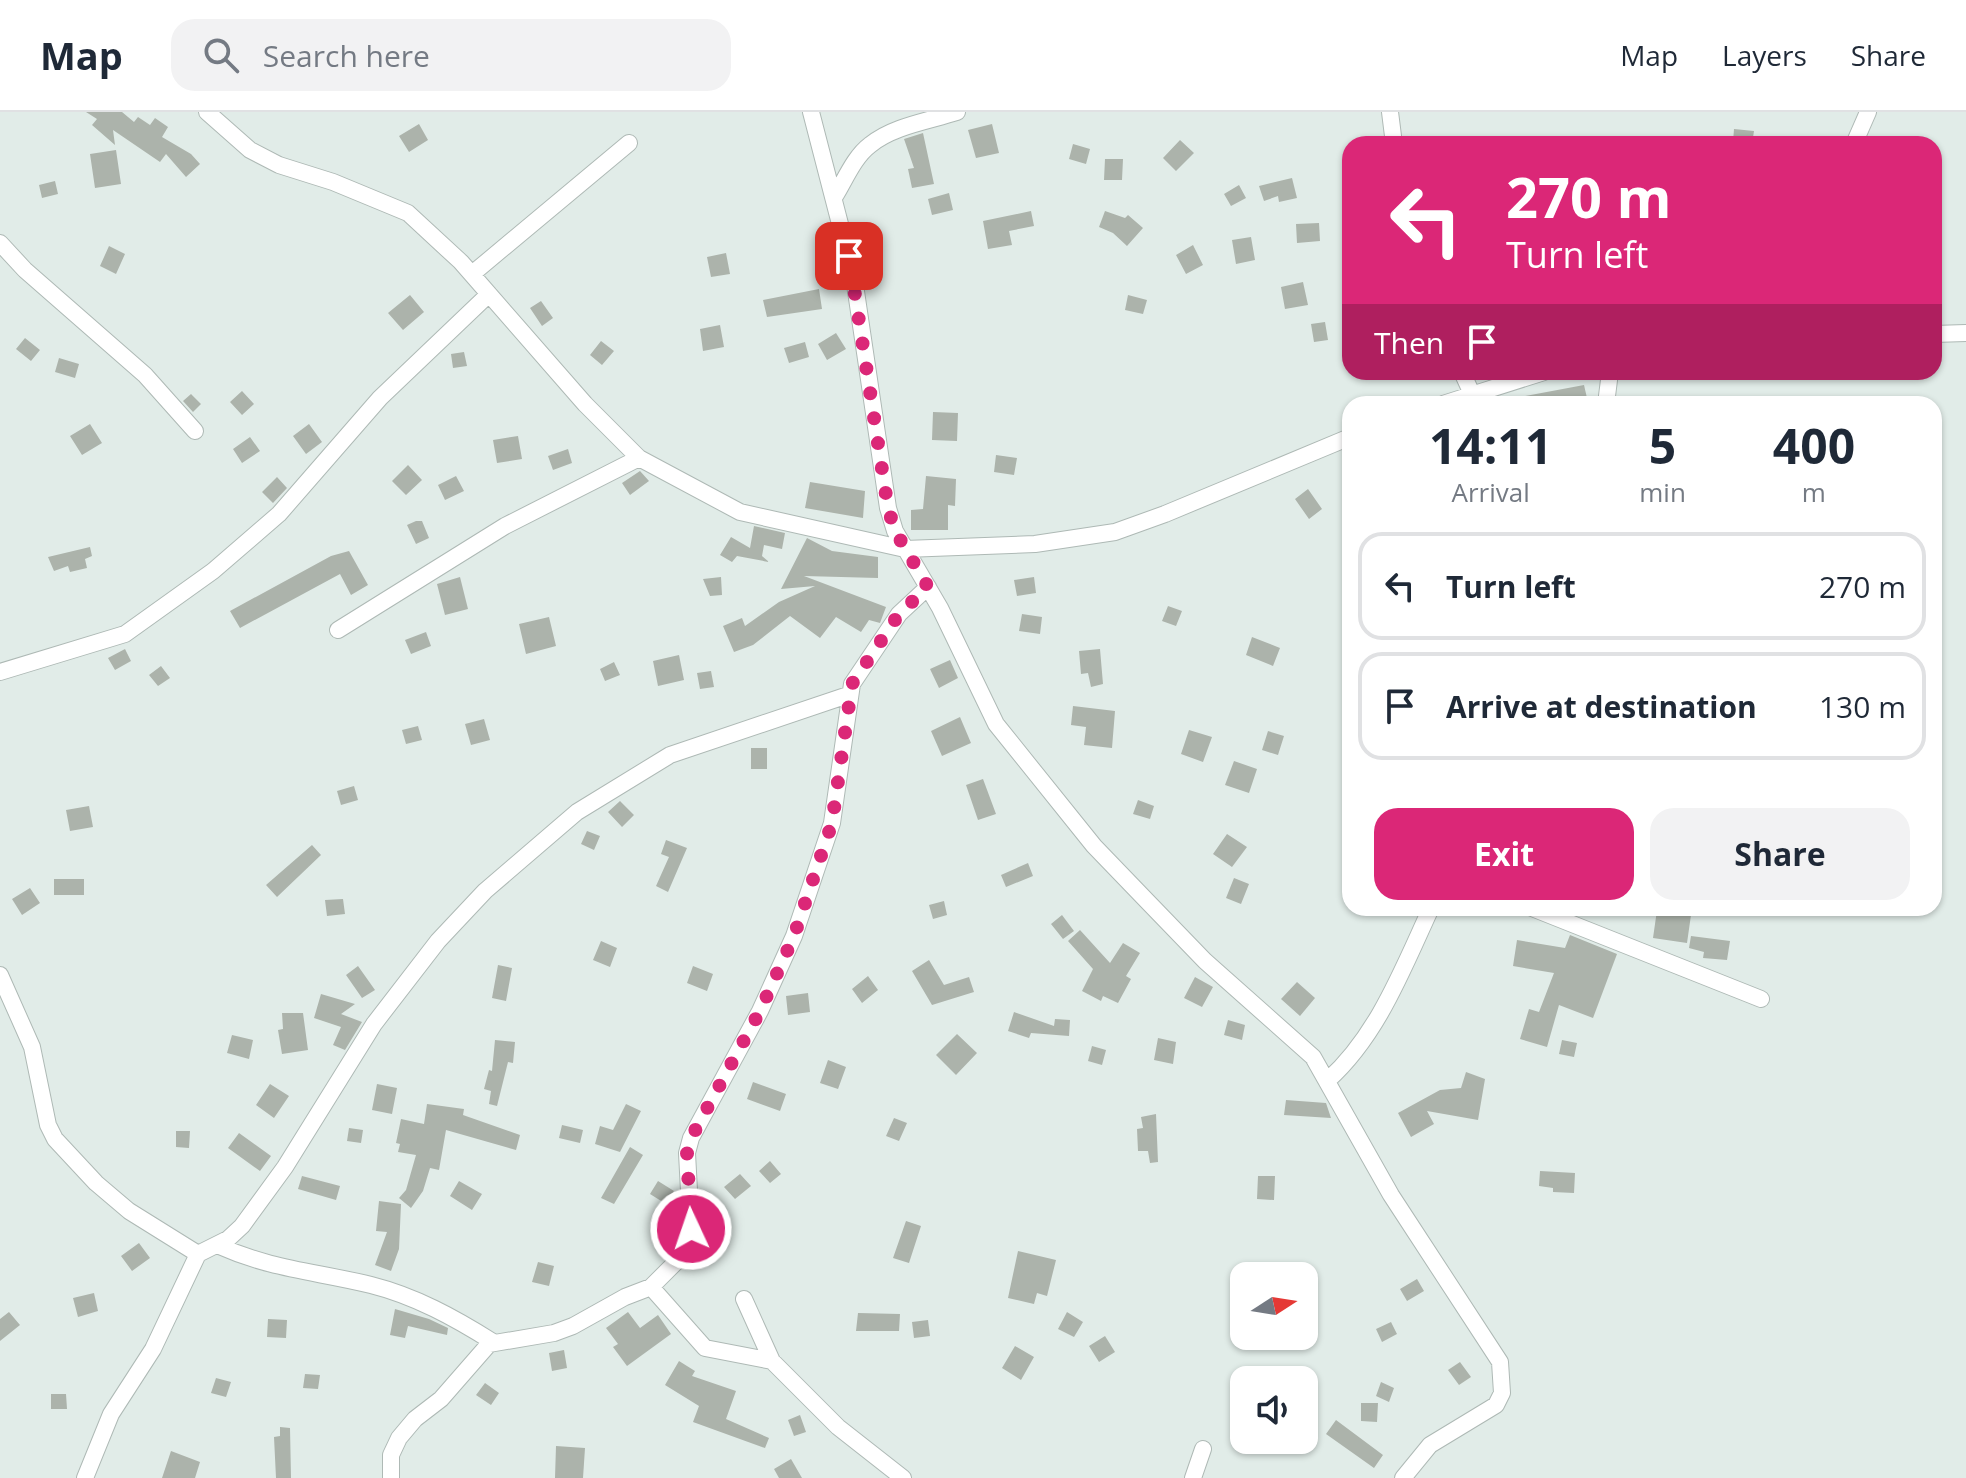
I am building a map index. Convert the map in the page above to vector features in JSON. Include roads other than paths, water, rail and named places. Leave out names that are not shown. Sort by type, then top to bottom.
[{"type":"street","points":[[207,112],[250,150],[279,165],[333,182],[408,213],[472,274],[585,404],[639,458],[740,512],[905,549],[1035,544],[1115,532],[1342,440]]},
{"type":"street","points":[[811,112],[854,278],[888,508],[905,549],[928,587],[980,696],[1016,751],[1094,846],[1205,961],[1302,1046],[1328,1080],[1391,1195],[1500,1362],[1503,1378],[1496,1405],[1430,1445],[1403,1478]]},
{"type":"street","points":[[835,196],[859,156],[870,144],[891,133],[957,112]]},
{"type":"street","points":[[1390,112],[1393,136]]},
{"type":"street","points":[[1858,136],[1868,112]]},
{"type":"street","points":[[472,274],[629,143]]},
{"type":"street","points":[[0,243],[25,270],[145,375],[195,431]]},
{"type":"street","points":[[0,672],[125,634],[213,571],[279,514],[380,398],[489,294]]},
{"type":"street","points":[[1942,334],[1966,333]]},
{"type":"street","points":[[1466,380],[1472,394]]},
{"type":"street","points":[[1466,396],[1518,380]]},
{"type":"street","points":[[338,630],[505,526],[639,458]]},
{"type":"street","points":[[217,1245],[258,1263],[372,1285],[413,1299],[493,1342],[554,1333],[651,1287],[679,1259],[687,1244],[691,1229],[687,1153],[691,1138],[760,1011],[794,936],[832,823],[848,695],[859,672],[899,614],[928,587]]},
{"type":"street","points":[[85,1478],[111,1414],[153,1349],[198,1254],[217,1245],[242,1226],[285,1167],[398,991],[447,931],[532,848],[611,788],[670,755],[848,695]]},
{"type":"street","points":[[1328,1080],[1358,1050],[1371,1029],[1427,916]]},
{"type":"street","points":[[1552,916],[1761,999]]},
{"type":"street","points":[[0,975],[32,1047],[48,1125],[55,1139],[96,1183],[129,1211],[198,1254]]},
{"type":"street","points":[[651,1287],[705,1348],[772,1361]]},
{"type":"street","points":[[744,1299],[772,1361],[838,1427],[903,1478]]},
{"type":"street","points":[[391,1478],[391,1455],[399,1438],[493,1342]]},
{"type":"street","points":[[1193,1478],[1203,1449]]}]
